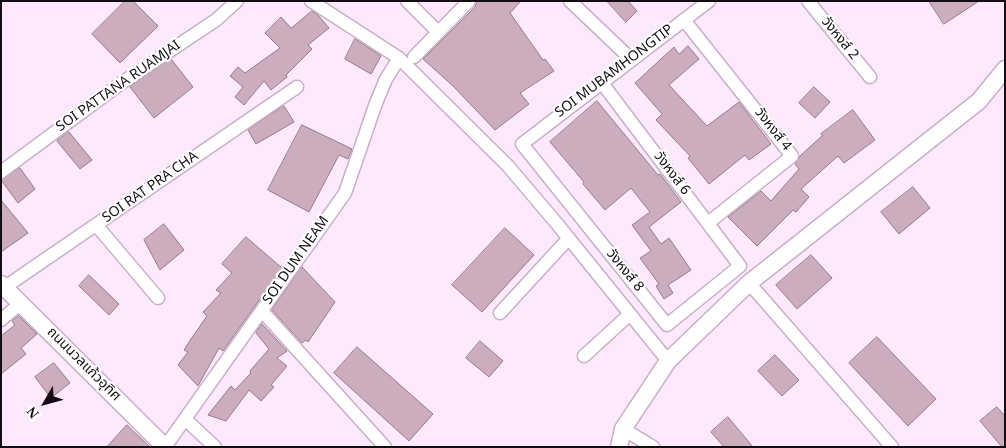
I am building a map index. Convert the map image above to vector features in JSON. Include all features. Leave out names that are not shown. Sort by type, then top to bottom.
[{"type":"street","name":"SOI PATTANA RUAMJAI","points":[[1,172],[120,84],[216,20],[237,1]]},
{"type":"street","points":[[311,1],[399,58],[508,166],[668,361]]},
{"type":"street","points":[[407,1],[438,32]]},
{"type":"street","points":[[414,56],[469,1]]},
{"type":"street","points":[[570,1],[632,60]]},
{"type":"street","name":"SOI MUBAMHONGTIP","points":[[522,144],[709,1]]},
{"type":"street","name":"วังหงส์ 2","points":[[808,1],[870,78]]},
{"type":"street","name":"วังหงส์ 4","points":[[684,20],[792,156],[708,223]]},
{"type":"street","name":"SOI DUM NEAM","points":[[165,447],[345,193],[386,79],[399,58]]},
{"type":"street","points":[[619,447],[623,429],[668,361],[749,284],[979,101],[1005,69]]},
{"type":"street","name":"วังหงส์ 6","points":[[602,83],[740,266]]},
{"type":"street","name":"SOI RAT PRA CHA","points":[[3,285],[96,226],[297,87]]},
{"type":"street","name":"วังหงส์ 8","points":[[522,144],[667,325],[740,266]]},
{"type":"street","points":[[96,226],[158,298]]},
{"type":"street","points":[[500,314],[569,238]]},
{"type":"street","points":[[749,284],[892,447]]},
{"type":"street","name":"ถนนนวลแก้วอุทิศ","points":[[3,285],[165,447]]},
{"type":"street","points":[[1,320],[21,303]]},
{"type":"street","points":[[262,311],[385,447]]},
{"type":"street","points":[[584,356],[630,314]]},
{"type":"street","points":[[185,419],[215,447]]},
{"type":"street","points":[[623,429],[653,447]]},
{"type":"building","points":[[125,1],[133,1],[158,26],[120,63],[92,34]]},
{"type":"building","points":[[477,1],[521,1],[510,13],[543,60],[545,59],[554,71],[520,93],[529,104],[495,130],[453,86],[423,59],[475,7]]},
{"type":"building","points":[[607,1],[628,1],[637,11],[626,22]]},
{"type":"building","points":[[929,1],[979,1],[944,24]]},
{"type":"building","points":[[312,11],[329,28],[308,45],[312,49],[286,75],[287,77],[271,90],[264,81],[244,105],[235,97],[243,87],[230,76],[238,67],[245,73],[280,48],[265,33],[281,17],[291,28]]},
{"type":"building","points":[[355,39],[381,56],[371,74],[345,59]]},
{"type":"building","points":[[688,46],[699,59],[669,85],[707,126],[739,102],[771,144],[749,160],[745,155],[709,184],[688,158],[690,156],[656,120],[662,114],[635,83],[674,47],[679,54]]},
{"type":"building","points":[[171,59],[193,87],[154,118],[130,87]]},
{"type":"building","points":[[814,87],[830,102],[815,118],[799,103]]},
{"type":"building","points":[[597,101],[658,175],[660,174],[681,202],[649,227],[661,244],[669,238],[691,270],[668,285],[673,293],[664,299],[656,286],[659,284],[640,258],[651,251],[632,225],[650,212],[631,188],[605,210],[550,142]]},
{"type":"building","points":[[284,106],[294,122],[256,144],[248,130]]},
{"type":"building","points":[[853,110],[875,140],[844,163],[838,156],[801,189],[809,197],[796,212],[793,210],[757,246],[728,217],[761,191],[771,201],[799,169],[795,164],[800,156],[823,135],[821,134]]},
{"type":"building","points":[[302,125],[352,149],[348,159],[339,155],[309,212],[268,190]]},
{"type":"building","points":[[69,132],[92,160],[80,169],[57,141]]},
{"type":"building","points":[[20,168],[35,189],[18,203],[1,180]]},
{"type":"building","points":[[913,187],[930,208],[899,234],[881,212]]},
{"type":"building","points":[[1,200],[28,233],[1,252]]},
{"type":"building","points":[[164,224],[184,250],[160,270],[144,240]]},
{"type":"building","points":[[505,228],[534,255],[482,312],[452,285]]},
{"type":"building","points":[[246,237],[282,268],[223,351],[219,348],[198,386],[178,365],[188,352],[184,350],[207,316],[203,312],[221,293],[216,290],[232,273],[222,264]]},
{"type":"building","points":[[811,255],[832,278],[797,309],[776,285]]},
{"type":"building","points":[[302,267],[335,302],[308,342],[306,340],[302,343],[272,310]]},
{"type":"building","points":[[89,275],[119,304],[109,315],[79,286]]},
{"type":"building","points":[[19,316],[37,334],[21,348],[26,354],[1,374],[1,336],[15,325],[12,321]]},
{"type":"building","points":[[262,324],[287,351],[277,358],[287,366],[271,385],[274,387],[261,401],[249,390],[226,421],[208,415],[231,386],[235,390],[251,373],[250,371],[269,349],[256,333]]},
{"type":"building","points":[[877,337],[936,399],[908,426],[849,363]]},
{"type":"building","points":[[480,341],[503,361],[489,377],[466,358]]},
{"type":"building","points":[[357,347],[433,414],[409,441],[334,373]]},
{"type":"building","points":[[775,355],[799,380],[782,396],[758,371]]},
{"type":"building","points":[[54,363],[70,383],[51,398],[35,377]]},
{"type":"building","points":[[997,407],[1005,416],[1005,447],[1002,447],[980,421]]},
{"type":"building","points":[[728,417],[753,447],[724,447],[711,432]]},
{"type":"building","points":[[127,425],[150,447],[107,447]]}]
